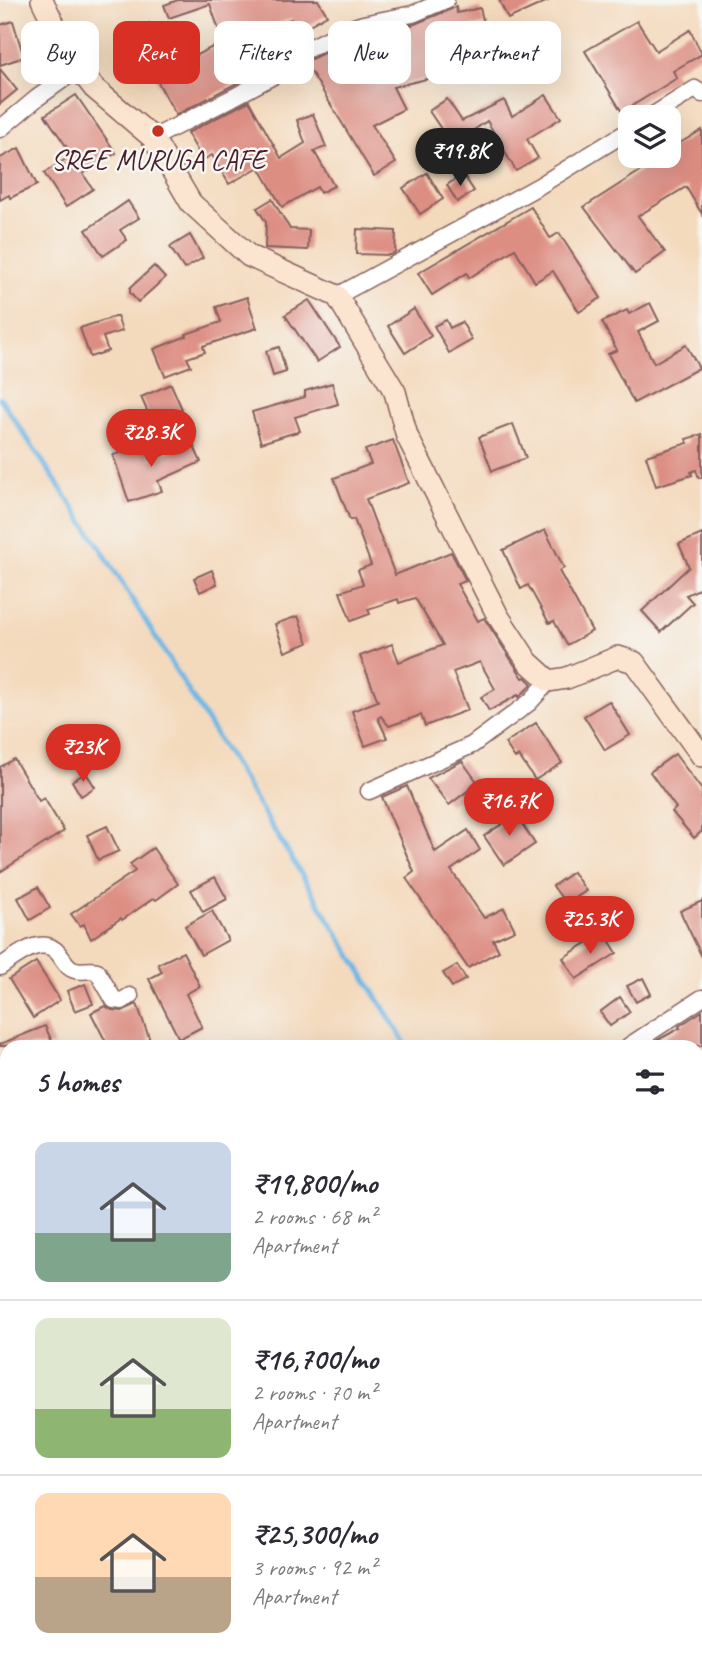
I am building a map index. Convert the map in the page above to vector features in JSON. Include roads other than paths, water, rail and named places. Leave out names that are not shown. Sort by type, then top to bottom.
[{"type":"main road","points":[[42,0],[52,21]]},
{"type":"main road","points":[[91,84],[153,138],[191,203],[249,256],[337,296],[395,392],[407,436],[498,616],[528,662],[549,681],[567,678],[618,657],[634,662],[700,749]]},
{"type":"street","points":[[153,138],[275,75],[288,59],[348,29],[413,14],[446,0]]},
{"type":"street","points":[[0,129],[57,84]]},
{"type":"street","points":[[669,105],[695,89],[702,94]]},
{"type":"street","points":[[337,296],[539,186],[618,137]]},
{"type":"street","points":[[369,791],[472,745],[530,702],[549,681]]},
{"type":"street","points":[[0,967],[33,946],[44,945],[54,948],[69,967],[77,971],[97,971],[114,1000],[122,1001],[130,996]]},
{"type":"street","points":[[638,1040],[702,998]]},
{"type":"waterway","points":[[0,398],[100,547],[403,1040]]},
{"type":"place","name":"SREE MURUGA CAFE","points":[[158,131]]}]
